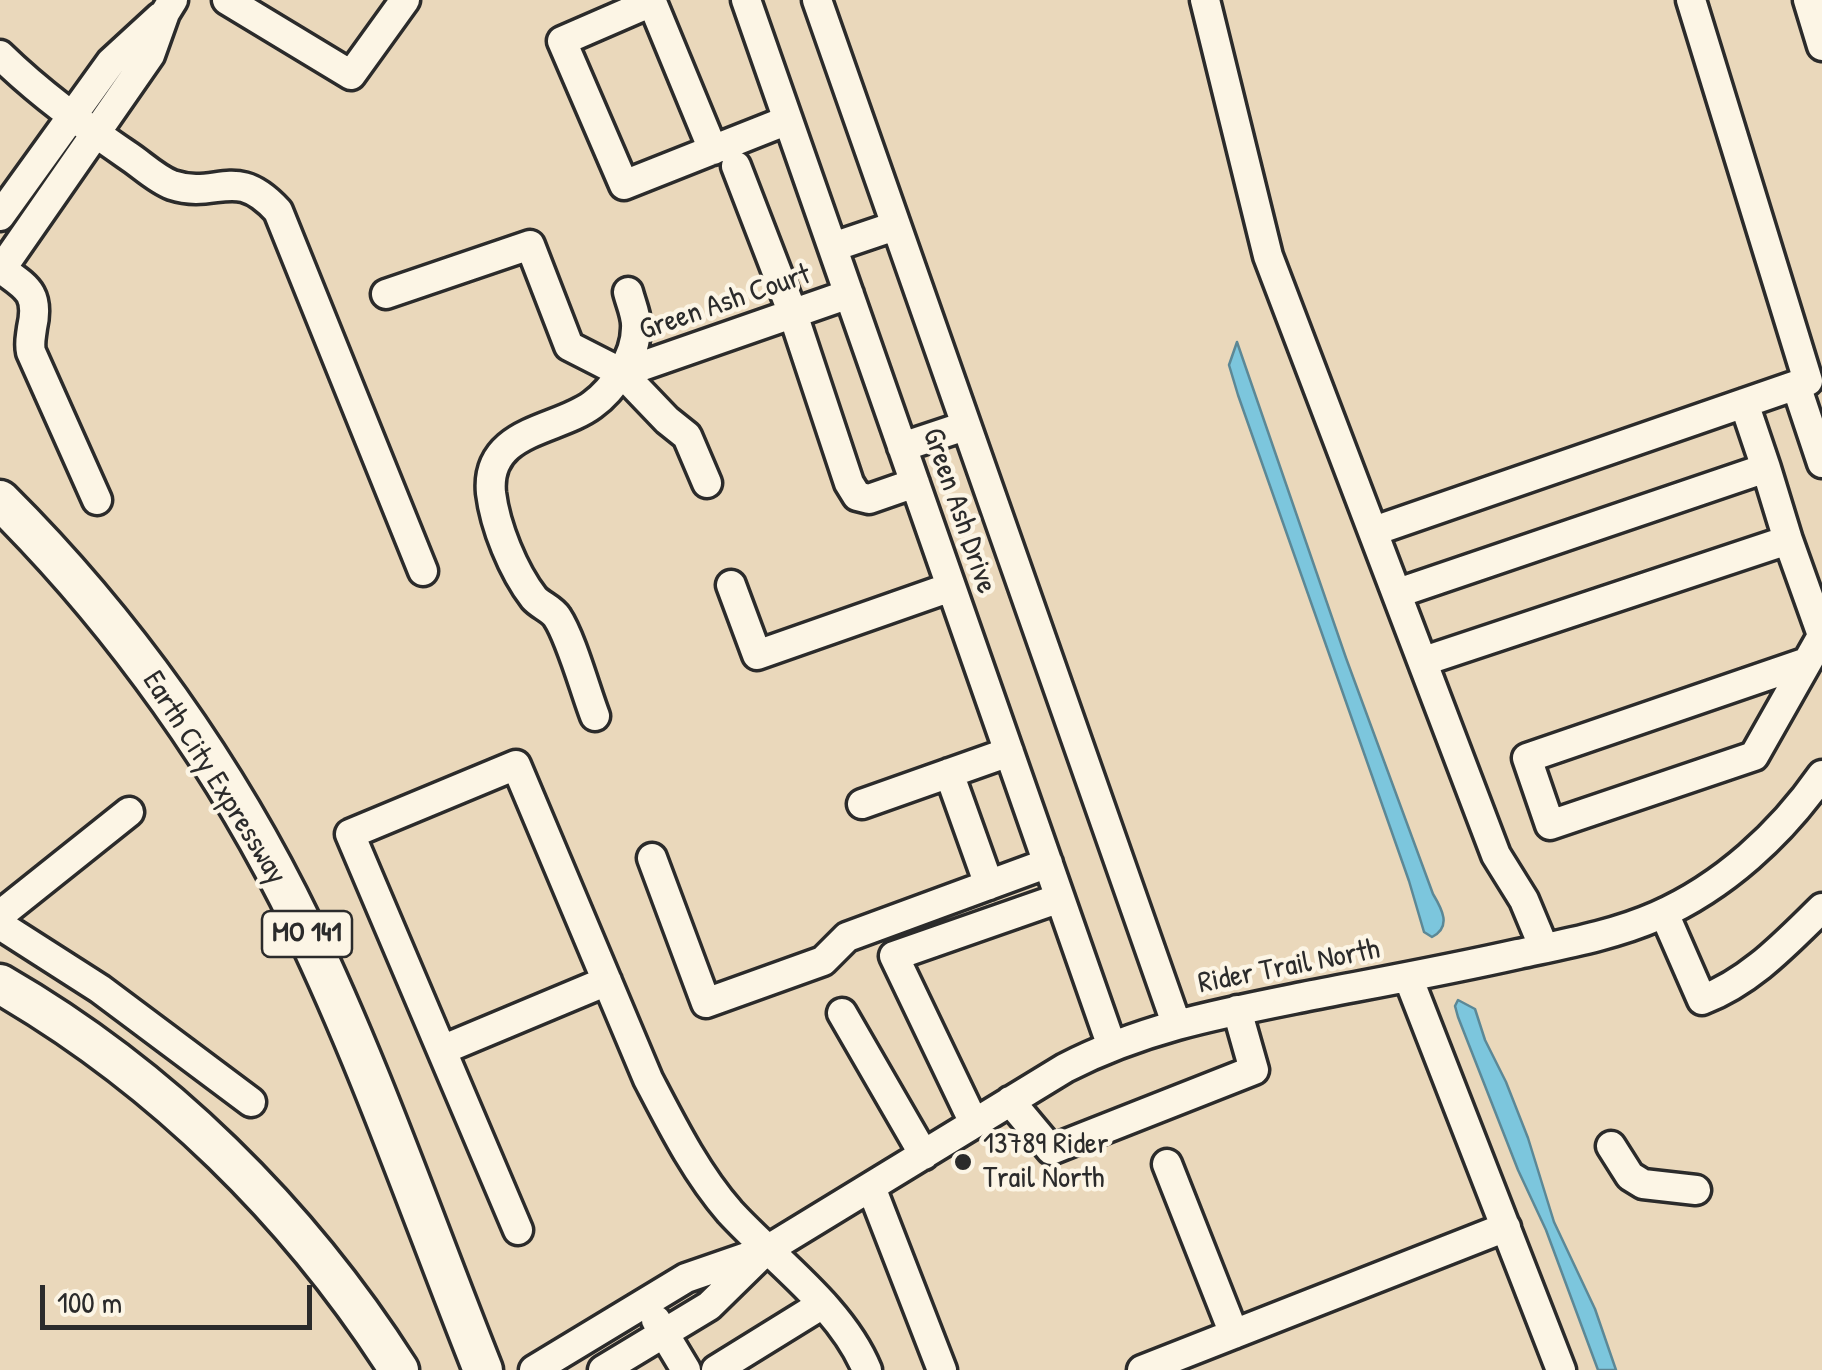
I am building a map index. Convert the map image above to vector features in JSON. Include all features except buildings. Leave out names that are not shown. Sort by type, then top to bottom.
[{"type":"highway","name":"Earth City Expressway","points":[[0,500],[82,590],[166,695],[272,865],[330,985],[483,1370]]},
{"type":"highway","points":[[0,984],[115,1060],[216,1147],[306,1244],[368,1322],[399,1370]]},
{"type":"highway","points":[[368,1322],[378,1370]]},
{"type":"street","points":[[227,0],[351,75],[405,0]]},
{"type":"street","name":"Green Ash Drive","points":[[746,0],[1111,1044]]},
{"type":"street","points":[[816,0],[1176,1023]]},
{"type":"street","points":[[1205,0],[1268,256],[1496,855],[1524,900],[1544,948]]},
{"type":"street","points":[[1374,531],[1808,381],[1692,0]]},
{"type":"street","points":[[1808,0],[1822,46]]},
{"type":"street","points":[[713,150],[652,2],[562,41],[624,185],[713,150],[788,120]]},
{"type":"street","points":[[0,216],[70,117],[161,4]]},
{"type":"street","points":[[97,500],[31,352],[36,310],[33,296],[0,269],[150,55],[161,4]]},
{"type":"street","points":[[0,56],[70,117],[169,184],[199,188],[244,186],[259,192],[278,211],[423,571]]},
{"type":"street","points":[[736,166],[793,314],[849,484],[856,496],[869,499],[915,482]]},
{"type":"street","points":[[832,248],[896,226]]},
{"type":"street","points":[[386,294],[530,246],[569,346],[622,373],[687,436],[706,483]]},
{"type":"street","points":[[596,716],[556,614],[536,600],[516,567],[491,490],[494,467],[505,449],[520,437],[592,405],[622,373],[637,334],[628,292]]},
{"type":"street","name":"Green Ash Court","points":[[622,373],[849,294]]},
{"type":"street","points":[[1796,386],[1822,462]]},
{"type":"street","points":[[1744,403],[1822,635],[1817,648],[1804,663],[1754,756],[1550,824],[1527,758],[1804,663]]},
{"type":"street","points":[[902,447],[966,426]]},
{"type":"street","points":[[1398,592],[1766,468]]},
{"type":"street","points":[[1424,661],[1788,540]]},
{"type":"street","points":[[731,585],[758,655],[951,587]]},
{"type":"street","points":[[862,804],[1009,752]]},
{"type":"street","points":[[518,1230],[350,834],[516,765],[648,1080],[672,1124],[727,1208],[858,1348],[867,1370]]},
{"type":"street","points":[[949,773],[989,885]]},
{"type":"street","name":"Rider Trail North","points":[[534,1370],[686,1278],[766,1250],[1111,1044],[1176,1023],[1581,940],[1664,912],[1732,871],[1812,814],[1822,775]]},
{"type":"street","points":[[0,915],[129,812]]},
{"type":"street","points":[[652,858],[706,1004],[823,961],[847,937],[1048,864]]},
{"type":"street","points":[[974,1123],[894,956],[1060,898]]},
{"type":"street","points":[[1664,912],[1702,1000],[1748,977],[1822,908]]},
{"type":"street","points":[[0,926],[100,989],[251,1102]]},
{"type":"street","points":[[1408,976],[1562,1370]]},
{"type":"street","points":[[442,1050],[607,982]]},
{"type":"street","points":[[1010,1101],[1052,1150],[1254,1070],[1237,1010]]},
{"type":"street","points":[[842,1013],[924,1155]]},
{"type":"street","points":[[1612,1146],[1630,1176],[1643,1184],[1696,1190]]},
{"type":"street","points":[[1167,1164],[1234,1334]]},
{"type":"street","points":[[871,1187],[942,1370]]},
{"type":"street","points":[[1142,1370],[1506,1227]]},
{"type":"street","name":"Rider Trail North","points":[[603,1370],[709,1306],[766,1250]]},
{"type":"street","points":[[645,1302],[686,1370]]},
{"type":"street","points":[[716,1370],[821,1306]]},
{"type":"shaded area","points":[[0,0],[1822,0],[1822,1370],[0,1370]]},
{"type":"water","points":[[1237,342],[1346,658],[1442,912],[1442,928],[1432,937],[1424,932],[1238,395],[1229,365]]},
{"type":"water","points":[[1458,1000],[1475,1009],[1528,1138],[1554,1222],[1595,1309],[1616,1370],[1598,1370],[1546,1230],[1458,1017]]},
{"type":"place","name":"13789 Rider Trail North","points":[[963,1162]]}]
